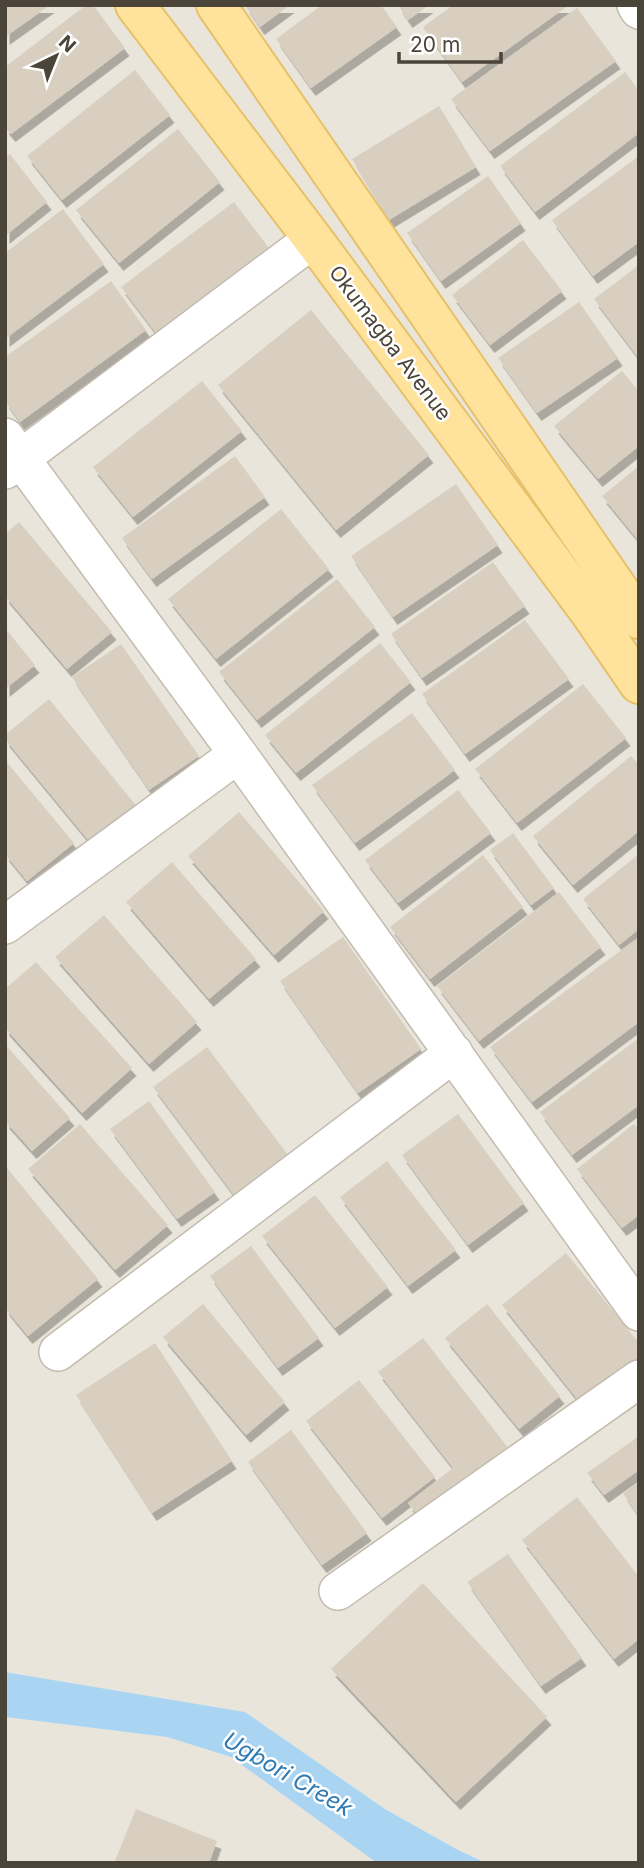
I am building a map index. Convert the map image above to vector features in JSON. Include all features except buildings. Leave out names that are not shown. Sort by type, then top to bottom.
[{"type":"main road","name":"Okumagba Avenue","points":[[135,5],[313,239],[591,614],[639,684]]},
{"type":"main road","points":[[216,5],[639,619]]},
{"type":"street","points":[[636,5],[639,10]]},
{"type":"street","points":[[313,239],[10,456],[238,754],[639,1312]]},
{"type":"street","points":[[5,925],[238,754]]},
{"type":"street","points":[[58,1352],[454,1053]]},
{"type":"street","points":[[338,1591],[639,1379]]},
{"type":"shaded area","points":[[5,5],[639,5],[639,1863],[486,1863],[385,1809],[245,1712],[5,1672]]},
{"type":"shaded area","points":[[5,1717],[167,1737],[231,1757],[377,1863],[5,1863]]},
{"type":"water","name":"Ugbori Creek","points":[[5,1672],[245,1712],[385,1809],[486,1863],[377,1863],[231,1757],[167,1737],[5,1717]]}]
